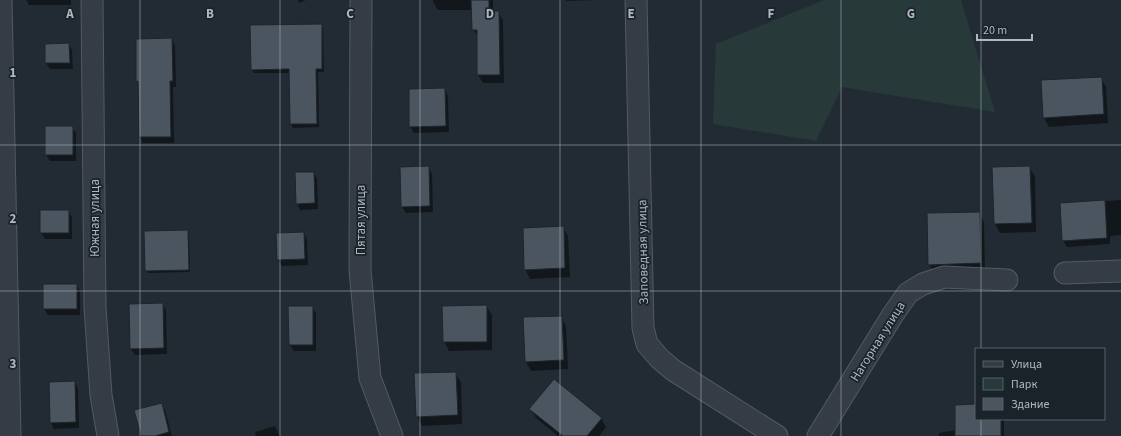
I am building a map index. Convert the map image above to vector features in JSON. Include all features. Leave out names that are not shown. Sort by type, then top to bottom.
[{"type":"street","points":[[1,0],[10,436]]},
{"type":"street","name":"Южная улица","points":[[92,0],[95,307],[101,395],[108,436]]},
{"type":"street","name":"Пятая улица","points":[[361,0],[360,270],[370,378],[392,436]]},
{"type":"street","name":"Заповедная улица","points":[[636,0],[643,328],[647,344],[660,359],[673,370],[776,436]]},
{"type":"street","points":[[1066,273],[1121,271]]},
{"type":"street","name":"Нагорная улица","points":[[818,436],[892,316],[908,293],[923,284],[944,277],[1007,280]]},
{"type":"green space","points":[[824,0],[961,0],[995,112],[842,87],[816,141],[713,124],[716,44]]},
{"type":"building","points":[[471,0],[489,0],[489,11],[499,11],[500,75],[477,75],[477,30],[472,30]]},
{"type":"building","points":[[322,24],[322,69],[316,69],[317,124],[290,124],[289,69],[251,70],[250,25]]},
{"type":"building","points":[[172,38],[173,81],[170,81],[171,137],[139,137],[138,81],[136,82],[136,39]]},
{"type":"building","points":[[69,43],[70,63],[45,63],[45,44]]},
{"type":"building","points":[[1102,77],[1104,114],[1043,118],[1041,80]]},
{"type":"building","points":[[445,88],[446,126],[409,127],[409,89]]},
{"type":"building","points":[[45,126],[73,126],[73,155],[45,155]]},
{"type":"building","points":[[429,166],[430,206],[401,207],[400,167]]},
{"type":"building","points":[[1030,166],[1032,223],[994,224],[992,167]]},
{"type":"building","points":[[295,172],[314,172],[315,203],[296,204]]},
{"type":"building","points":[[1105,200],[1107,238],[1062,241],[1060,203]]},
{"type":"building","points":[[40,210],[69,210],[69,233],[40,233]]},
{"type":"building","points":[[980,212],[981,263],[928,265],[927,213]]},
{"type":"building","points":[[564,226],[565,268],[524,270],[523,228]]},
{"type":"building","points":[[188,230],[189,270],[145,271],[144,231]]},
{"type":"building","points":[[304,232],[305,259],[277,260],[276,233]]},
{"type":"building","points":[[43,284],[77,284],[77,309],[43,309]]},
{"type":"building","points":[[163,303],[164,348],[130,349],[129,304]]},
{"type":"building","points":[[487,305],[487,342],[443,342],[442,306]]},
{"type":"building","points":[[288,306],[313,306],[313,345],[289,345]]},
{"type":"building","points":[[562,316],[564,360],[525,362],[523,317]]},
{"type":"building","points":[[456,372],[458,415],[416,417],[414,373]]},
{"type":"building","points":[[554,379],[602,418],[587,436],[563,436],[529,409]]},
{"type":"building","points":[[75,381],[76,422],[50,423],[49,382]]},
{"type":"building","points":[[162,403],[169,432],[155,436],[141,436],[134,410]]},
{"type":"building","points":[[975,404],[975,420],[1001,420],[1001,436],[955,436],[955,405]]}]
